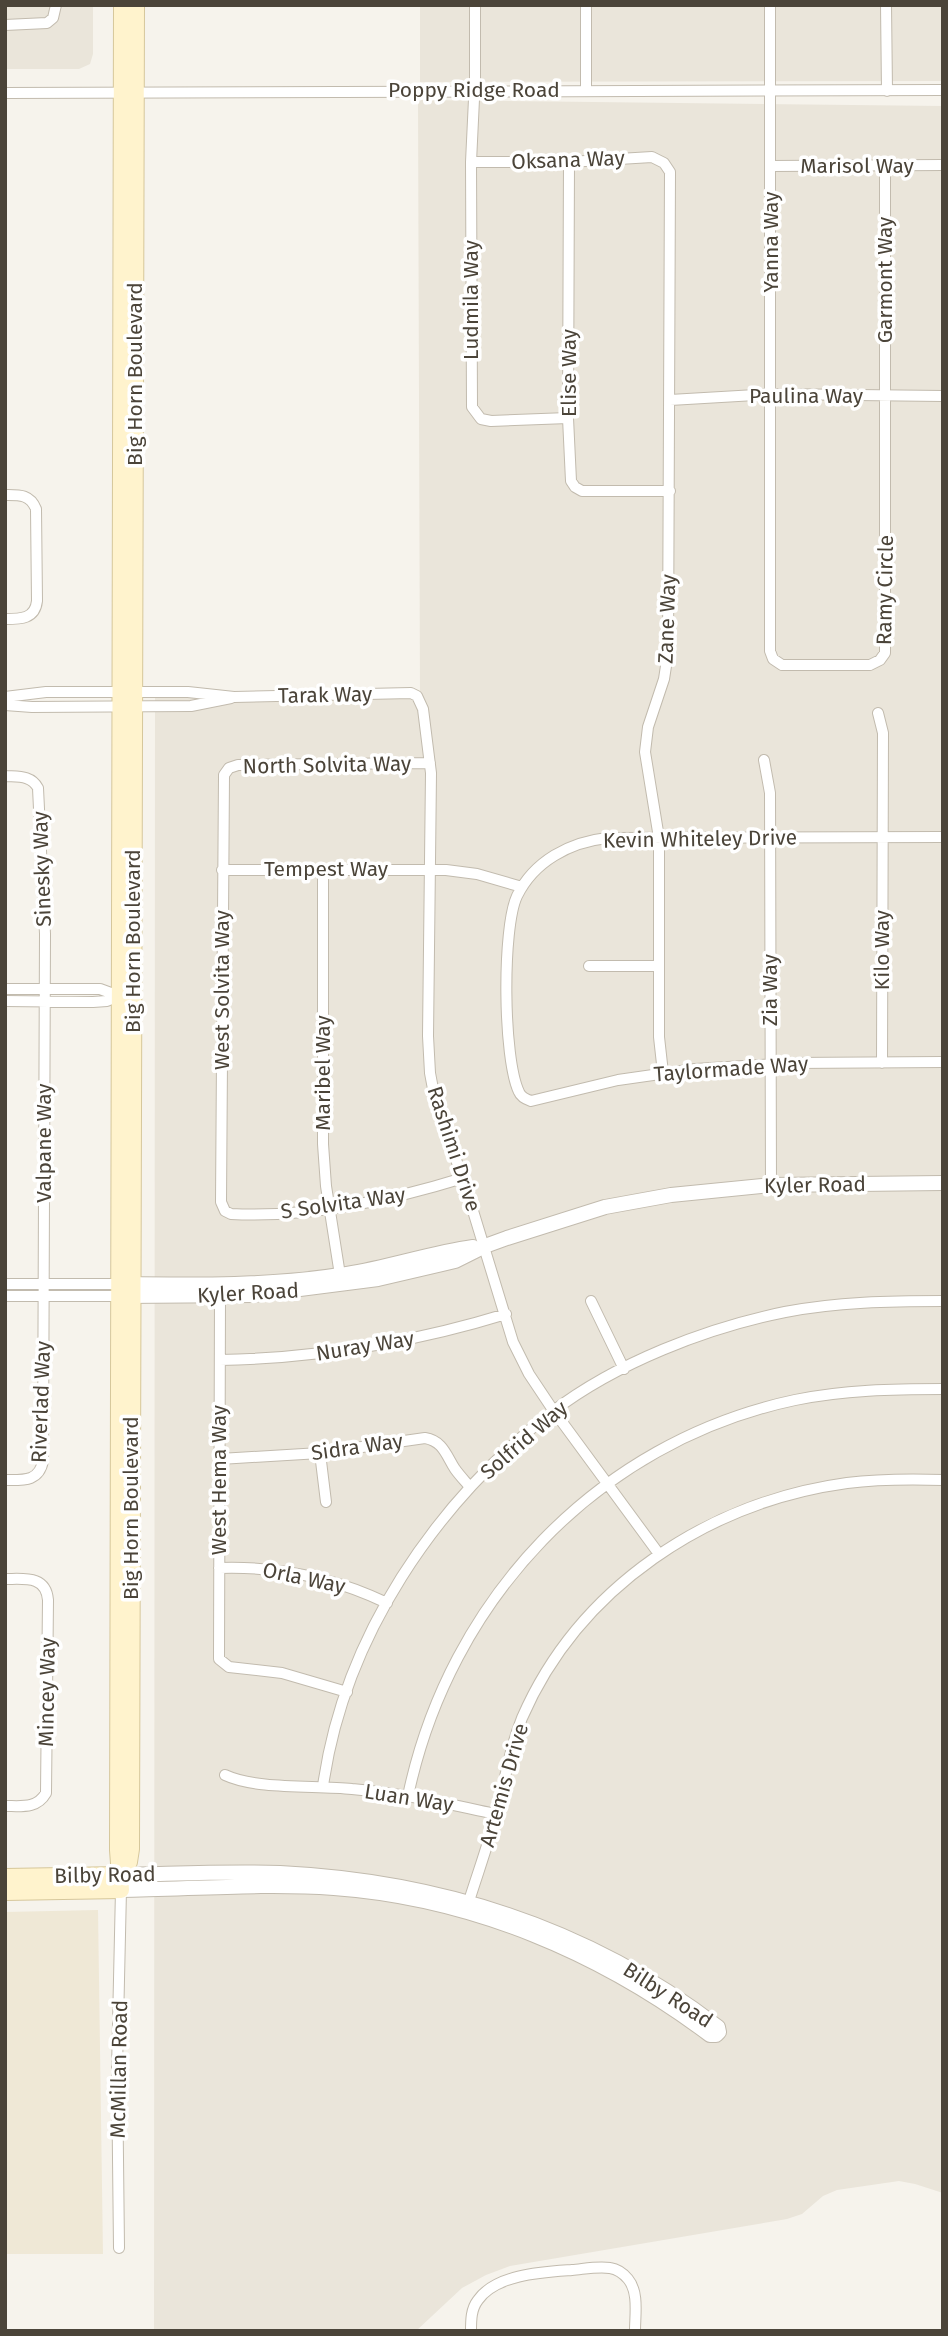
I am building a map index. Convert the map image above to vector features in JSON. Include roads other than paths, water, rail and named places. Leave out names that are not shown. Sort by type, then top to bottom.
[{"type":"main road","name":"Big Horn Boulevard","points":[[122,5],[129,92]]},
{"type":"main road","name":"Big Horn Boulevard","points":[[125,1290],[129,92],[136,5]]},
{"type":"main road","name":"Big Horn Boulevard","points":[[121,1882],[131,1849],[120,996],[127,699]]},
{"type":"main road","name":"Bilby Road","points":[[5,1877],[121,1882]]},
{"type":"main road","name":"Bilby Road","points":[[5,1892],[121,1882]]},
{"type":"street","points":[[5,25],[47,23],[53,18],[56,5]]},
{"type":"street","name":"Ludmila Way","points":[[475,5],[475,90],[471,162],[472,407],[477,416],[486,421],[568,418]]},
{"type":"street","points":[[586,5],[586,90]]},
{"type":"street","name":"Yanna Way","points":[[771,5],[771,394]]},
{"type":"street","points":[[887,5],[887,91]]},
{"type":"street","name":"Poppy Ridge Road","points":[[5,93],[943,90]]},
{"type":"street","name":"Oksana Way","points":[[471,162],[569,162],[652,157],[664,163]]},
{"type":"street","name":"Elise Way","points":[[569,162],[568,418],[571,478],[575,487],[582,491],[670,491]]},
{"type":"street","name":"Zane Way","points":[[663,1073],[659,1037],[659,838],[645,752],[648,727],[661,691],[668,653],[671,178],[664,163]]},
{"type":"street","name":"Marisol Way","points":[[771,166],[943,166]]},
{"type":"street","name":"Garmont Way","points":[[885,166],[886,395]]},
{"type":"street","name":"Paulina Way","points":[[670,400],[771,394],[943,396]]},
{"type":"street","name":"Ramy Circle","points":[[771,394],[771,651],[772,659],[782,665],[870,665],[880,660],[885,653],[886,395]]},
{"type":"street","points":[[5,495],[25,496],[32,501],[36,509],[37,601],[36,609],[30,616],[5,619]]},
{"type":"street","points":[[5,696],[46,692],[127,699]]},
{"type":"street","name":"Tarak Way","points":[[127,699],[191,706],[234,697],[411,693],[417,696]]},
{"type":"street","name":"Rashimi Drive","points":[[417,696],[423,709],[430,763],[428,1036],[430,1073],[438,1110],[463,1178],[513,1342],[521,1359],[554,1411],[659,1554]]},
{"type":"street","points":[[5,705],[127,699]]},
{"type":"street","name":"Kilo Way","points":[[878,713],[883,733],[882,1063]]},
{"type":"street","name":"Zia Way","points":[[764,760],[770,793],[771,1185]]},
{"type":"street","name":"North Solvita Way","points":[[226,772],[238,765],[430,763]]},
{"type":"street","name":"West Solvita Way","points":[[223,1208],[222,870],[223,783],[226,772]]},
{"type":"street","name":"Sinesky Way","points":[[5,776],[28,778],[39,791],[45,934],[44,1002]]},
{"type":"street","name":"Kevin Whiteley Drive","points":[[523,1097],[518,1090],[512,1061],[508,1015],[509,920],[522,887],[546,861],[575,845],[607,838],[943,837]]},
{"type":"street","name":"Maribel Way","points":[[323,869],[323,1144],[329,1209],[340,1275]]},
{"type":"street","name":"Tempest Way","points":[[222,870],[430,869],[477,874],[522,887]]},
{"type":"street","points":[[589,966],[659,966]]},
{"type":"street","points":[[5,989],[100,989],[120,996]]},
{"type":"street","points":[[5,1001],[100,1002],[120,996]]},
{"type":"street","name":"Valpane Way","points":[[43,1290],[44,1002]]},
{"type":"street","name":"Taylormade Way","points":[[523,1097],[535,1101],[592,1086],[663,1073],[770,1064],[943,1062]]},
{"type":"street","name":"S Solvita Way","points":[[223,1208],[228,1213],[235,1214],[329,1209],[401,1196],[463,1178]]},
{"type":"street","name":"Kyler Road","points":[[125,1290],[220,1296],[309,1289],[378,1279],[455,1261],[485,1246],[540,1227],[627,1203],[704,1190],[771,1185],[943,1183]]},
{"type":"street","name":"Kyler Road","points":[[5,1284],[43,1290],[125,1290],[257,1283],[340,1275],[485,1246]]},
{"type":"street","name":"Kyler Road","points":[[5,1296],[43,1290]]},
{"type":"street","name":"Riverlad Way","points":[[5,1480],[29,1479],[37,1475],[42,1466],[43,1290]]},
{"type":"street","name":"West Hema Way","points":[[220,1296],[218,1655],[222,1663],[229,1667],[304,1678],[347,1692]]},
{"type":"street","points":[[591,1301],[624,1369]]},
{"type":"street","name":"Solfrid Way","points":[[323,1786],[334,1728],[367,1643],[387,1603],[425,1541],[470,1487],[554,1411],[624,1369],[695,1338],[786,1312],[865,1302],[943,1301]]},
{"type":"street","name":"Nuray Way","points":[[220,1360],[286,1357],[371,1347],[443,1332],[506,1314]]},
{"type":"street","points":[[408,1796],[420,1746],[436,1700],[481,1616],[540,1542],[607,1484],[683,1438],[772,1405],[843,1392],[943,1389]]},
{"type":"street","name":"Sidra Way","points":[[219,1459],[320,1453],[429,1438],[443,1447],[470,1487]]},
{"type":"street","points":[[320,1453],[326,1502]]},
{"type":"street","name":"Artemis Drive","points":[[469,1901],[515,1736],[540,1683],[593,1610],[628,1577],[694,1533],[731,1516],[800,1492],[870,1481],[943,1480]]},
{"type":"street","name":"Orla Way","points":[[219,1568],[259,1567],[300,1573],[352,1587],[387,1603]]},
{"type":"street","name":"Mincey Way","points":[[5,1578],[38,1581],[47,1591],[48,1600],[46,1793],[41,1801],[34,1805],[5,1805]]},
{"type":"street","name":"Luan Way","points":[[225,1775],[256,1784],[323,1786],[408,1796],[495,1814]]},
{"type":"street","name":"Bilby Road","points":[[234,1873],[299,1874],[400,1885],[469,1901],[527,1920],[600,1952],[697,2011],[718,2027],[718,2034],[710,2035],[625,1978],[545,1939],[465,1912],[397,1896],[361,1891],[312,1887],[121,1882],[234,1873]]},
{"type":"street","name":"McMillan Road","points":[[119,2248],[117,2079],[121,1882]]},
{"type":"street","points":[[397,1896],[401,1892],[454,1903],[469,1901]]},
{"type":"street","points":[[471,2331],[471,2316],[475,2304],[482,2295],[499,2284],[537,2273],[601,2267],[620,2272],[631,2284],[635,2294],[635,2331]]}]
